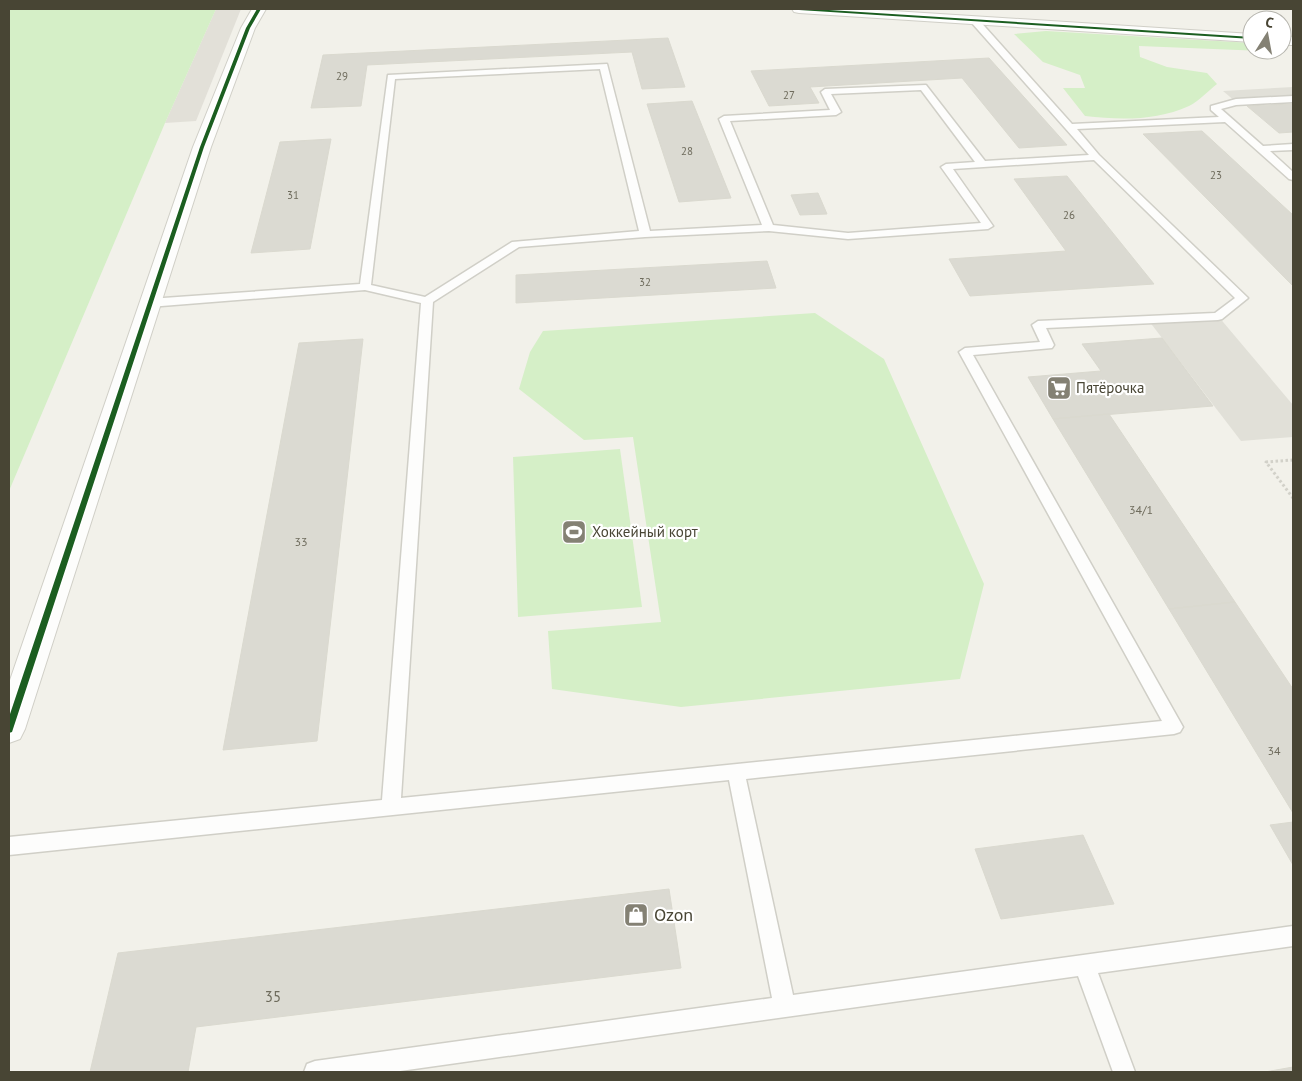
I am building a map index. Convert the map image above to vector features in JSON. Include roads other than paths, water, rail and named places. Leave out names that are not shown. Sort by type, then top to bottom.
[{"type":"street","points":[[9,729],[202,147],[248,28],[259,9]]},
{"type":"street","points":[[799,9],[1242,37]]},
{"type":"lane","points":[[9,846],[1174,727],[965,352],[1048,346],[1038,326],[1218,316],[1242,298],[1096,157],[974,20]]},
{"type":"lane","points":[[365,287],[391,77],[604,66],[645,234]]},
{"type":"lane","points":[[769,228],[724,119],[836,112],[825,92],[923,87],[982,164]]},
{"type":"lane","points":[[1293,99],[1236,102],[1214,108],[1293,177]]},
{"type":"lane","points":[[1069,127],[1227,119]]},
{"type":"lane","points":[[1262,149],[1293,147]]},
{"type":"lane","points":[[149,303],[365,287],[426,301],[516,244],[645,234],[769,228],[848,236],[988,226],[946,166],[1096,157]]},
{"type":"lane","points":[[391,807],[426,301]]},
{"type":"lane","points":[[736,772],[785,1006]]},
{"type":"lane","points":[[315,1072],[1293,936]]},
{"type":"lane","points":[[1084,965],[1124,1072]]},
{"type":"place","name":"Пятёрочка","points":[[1059,388]]},
{"type":"place","name":"Хоккейный корт","points":[[574,532]]},
{"type":"place","name":"Ozon","points":[[636,915]]}]
